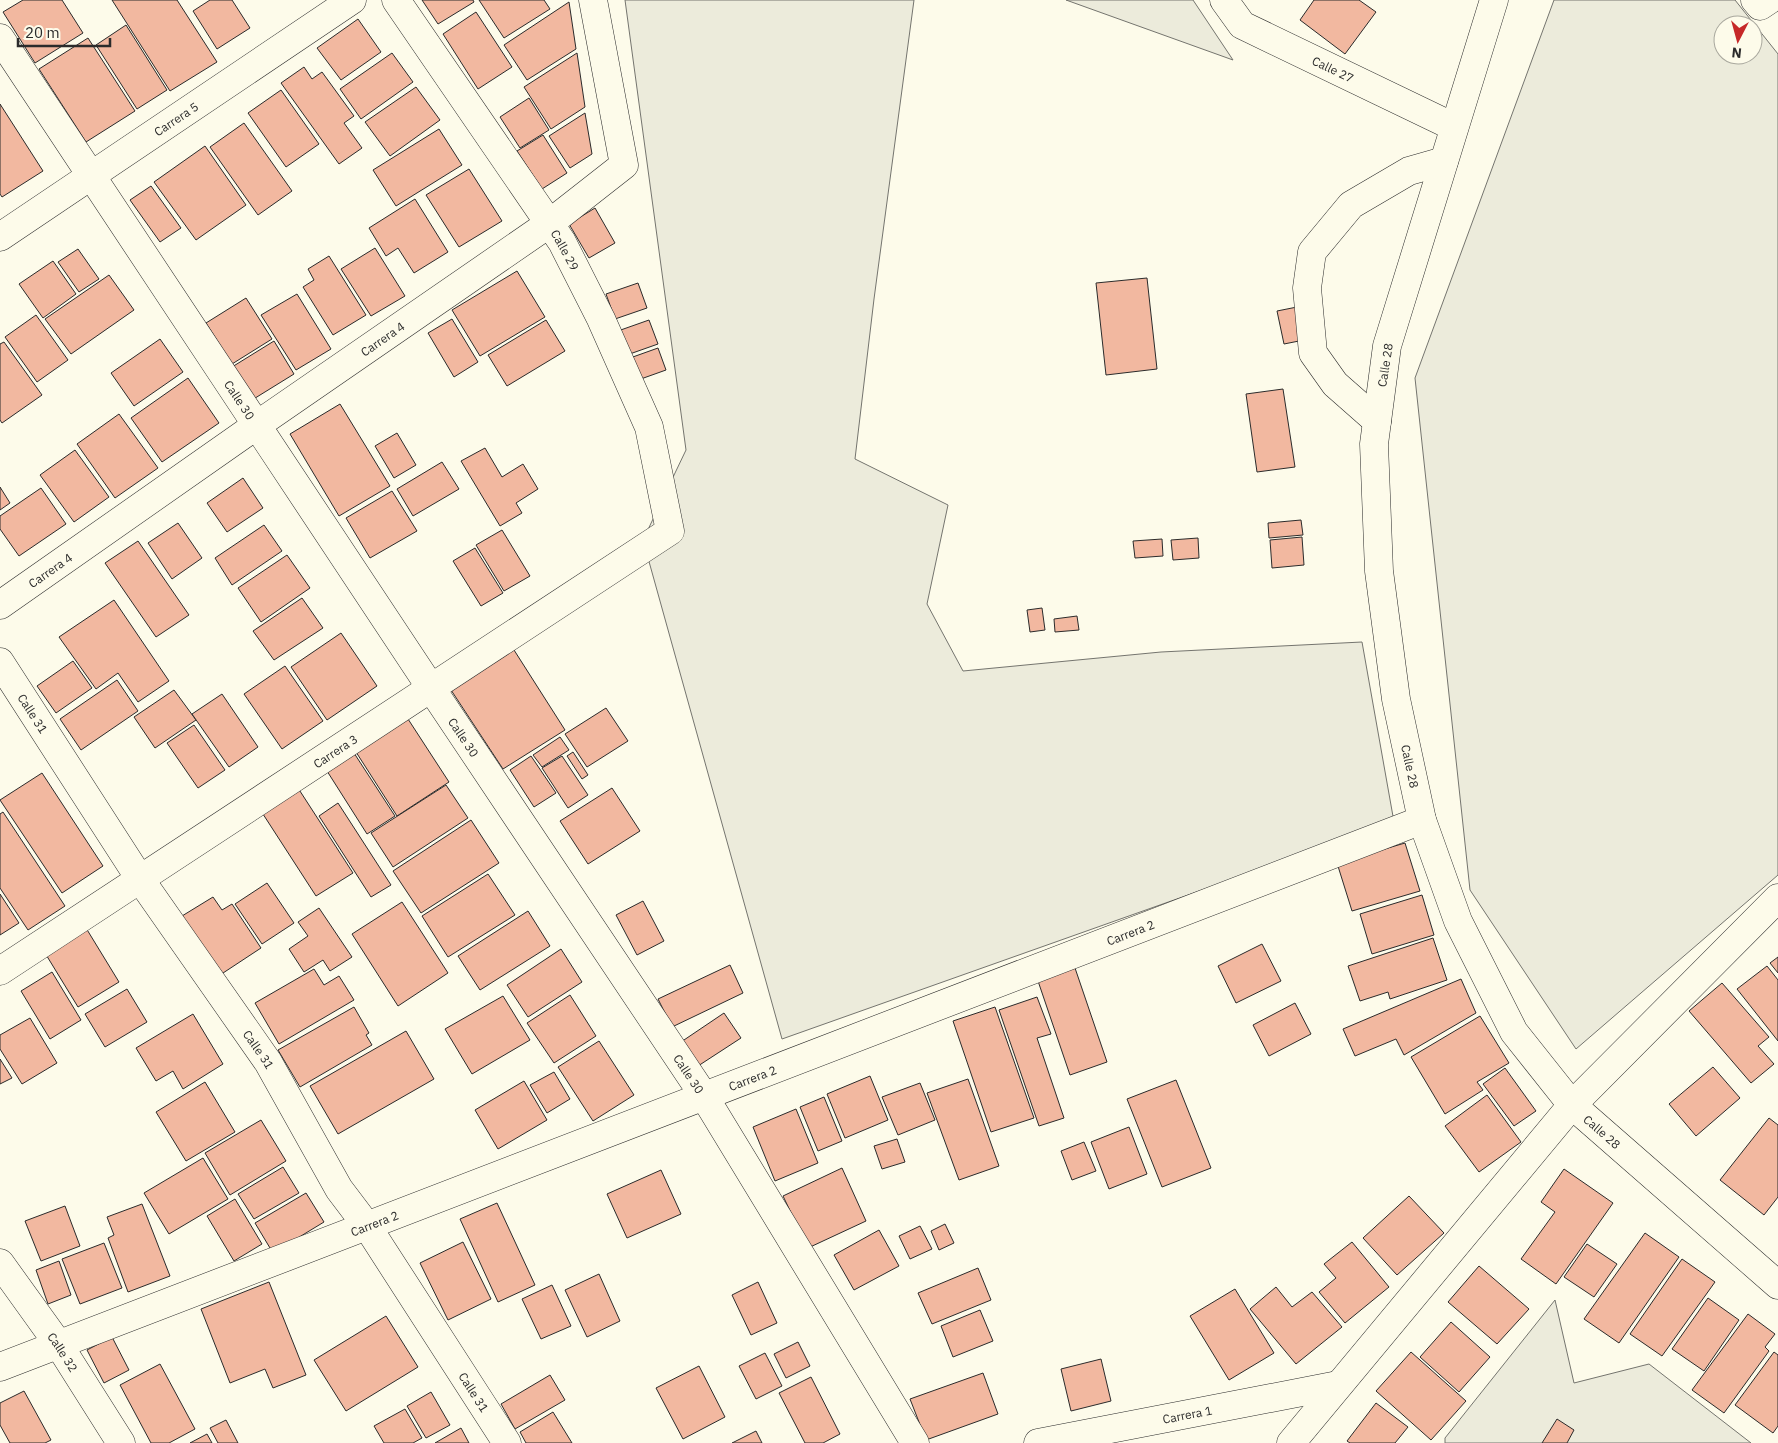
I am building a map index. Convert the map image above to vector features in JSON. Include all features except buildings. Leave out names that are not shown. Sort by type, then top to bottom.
[{"type":"street","name":"Carrera 5","points":[[0,237],[352,0]]},
{"type":"street","name":"Calle 29","points":[[396,0],[562,242],[601,320],[649,427],[670,531]]},
{"type":"street","name":"Carrera 4","points":[[0,605],[257,425],[550,224],[624,165],[593,0]]},
{"type":"street","name":"Calle 27","points":[[1224,0],[1242,26],[1454,127]]},
{"type":"street","name":"Calle 28","points":[[1494,0],[1387,346],[1374,444],[1379,571],[1396,699],[1422,820],[1458,921],[1514,1032],[1572,1105],[1778,1285]]},
{"type":"street","name":"Calle 30","points":[[0,38],[704,1096],[915,1443]]},
{"type":"street","points":[[1377,420],[1335,384],[1313,353],[1307,288],[1312,252],[1351,205],[1409,171],[1444,161]]},
{"type":"street","name":"Carrera 3","points":[[0,971],[670,531]]},
{"type":"street","name":"Calle 31","points":[[0,662],[140,879],[268,1062],[339,1189],[367,1226],[507,1443]]},
{"type":"street","name":"Carrera 2","points":[[0,1367],[1422,820]]},
{"type":"street","points":[[1291,1443],[1572,1105],[1778,898]]},
{"type":"street","name":"Calle 32","points":[[0,1264],[58,1345],[121,1443]]},
{"type":"street","name":"Carrera 1","points":[[1038,1443],[1338,1385]]},
{"type":"shaded area","points":[[625,0],[914,0],[874,299],[855,459],[948,505],[927,604],[963,671],[1161,652],[1362,642],[1394,822],[782,1039],[643,540],[686,450]]},
{"type":"shaded area","points":[[1066,0],[1193,0],[1233,60]]},
{"type":"shaded area","points":[[1554,0],[1735,0],[1747,15],[1713,15],[1713,65],[1763,65],[1763,35],[1778,54],[1778,875],[1576,1049],[1470,890],[1415,378]]},
{"type":"shaded area","points":[[1555,1300],[1574,1383],[1649,1364],[1751,1443],[1445,1443],[1445,1438]]}]
